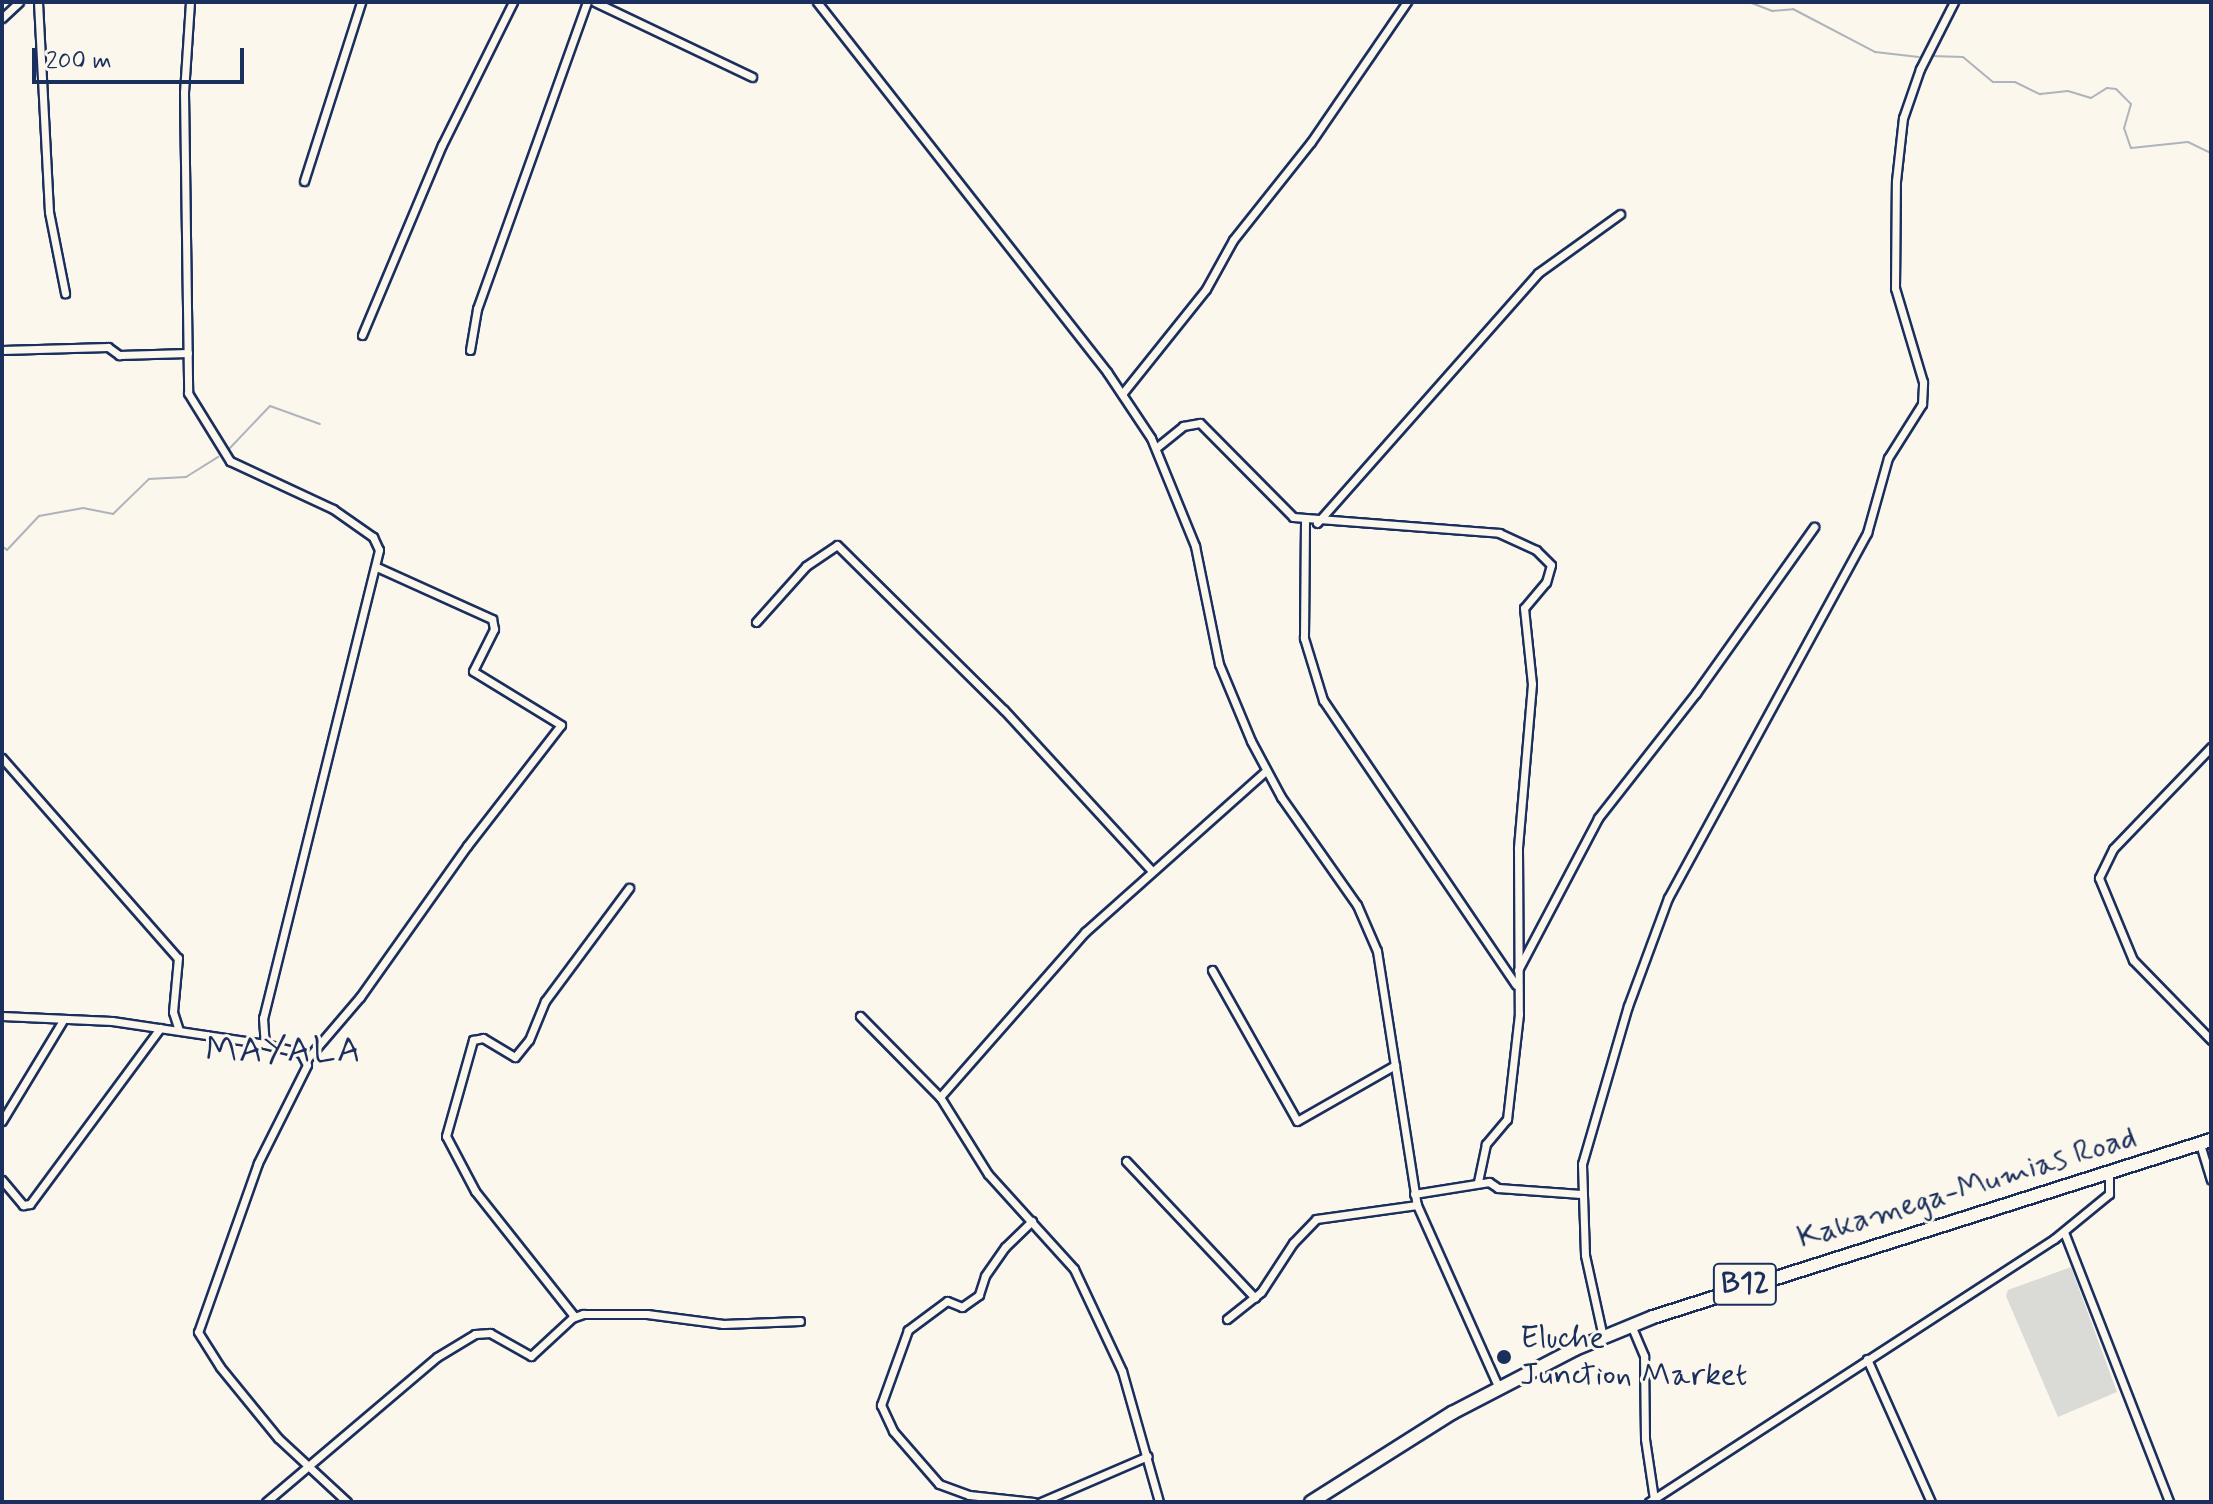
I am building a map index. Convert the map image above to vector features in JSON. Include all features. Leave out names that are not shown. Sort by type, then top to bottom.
[{"type":"highway","name":"Kakamega-Mumias Road","points":[[1311,1502],[1391,1448],[1499,1388],[1631,1325],[1817,1260],[2206,1142]]},
{"type":"street","points":[[2,18],[19,2]]},
{"type":"street","points":[[38,2],[49,212],[65,293]]},
{"type":"street","points":[[190,2],[184,92],[188,393],[220,451],[252,476],[333,509],[373,537],[379,550],[265,1003],[261,1033],[265,1044]]},
{"type":"street","points":[[304,181],[361,2]]},
{"type":"street","points":[[362,335],[442,145],[513,2]]},
{"type":"street","points":[[470,350],[477,309],[587,2]]},
{"type":"street","points":[[595,2],[752,77]]},
{"type":"street","points":[[817,2],[1122,394],[1156,448],[1195,546],[1219,664],[1266,771],[1364,918],[1385,977],[1417,1205],[1499,1388]]},
{"type":"street","points":[[1122,394],[1206,289],[1233,240],[1311,142],[1407,2]]},
{"type":"street","points":[[1603,1337],[1587,1270],[1581,1194],[1587,1134],[1668,898],[1867,533],[1888,458],[1922,404],[1923,382],[1895,288],[1896,181],[1903,118],[1920,69],[1954,2]]},
{"type":"street","points":[[1317,523],[1538,273],[1620,214]]},
{"type":"street","points":[[2,350],[108,347],[119,355],[188,353]]},
{"type":"street","points":[[1156,448],[1183,426],[1200,423],[1280,506],[1305,522],[1513,535],[1551,565],[1546,582],[1524,608],[1532,684],[1518,848],[1518,987],[1507,1119],[1486,1144],[1478,1183]]},
{"type":"street","points":[[1305,522],[1304,638],[1323,700],[1518,987]]},
{"type":"street","points":[[1517,972],[1598,818],[1696,693],[1814,527]]},
{"type":"street","points":[[756,622],[806,566],[837,545],[1004,710],[1152,871]]},
{"type":"street","points":[[347,1502],[250,1405],[198,1332],[258,1163],[307,1059],[360,997],[467,846],[561,725],[473,671],[494,629],[492,619],[377,567]]},
{"type":"street","points":[[2211,747],[2113,849],[2099,878],[2133,960],[2211,1040]]},
{"type":"street","points":[[2,758],[178,958],[173,1012],[179,1030]]},
{"type":"street","points":[[940,1097],[1062,956],[1152,871],[1266,771]]},
{"type":"street","points":[[574,1316],[475,1191],[446,1136],[473,1040],[483,1038],[515,1057],[529,1040],[545,1001],[629,888]]},
{"type":"street","points":[[1212,970],[1298,1122],[1395,1065]]},
{"type":"street","points":[[2,1016],[62,1022],[101,1020],[179,1030],[296,1051],[307,1059]]},
{"type":"street","points":[[860,1016],[940,1097],[988,1174],[1032,1221],[1083,1285],[1122,1371],[1159,1502]]},
{"type":"street","points":[[2,1121],[62,1022]]},
{"type":"street","points":[[2,1180],[23,1205],[30,1204],[160,1028]]},
{"type":"street","points":[[2206,1142],[2211,1179]]},
{"type":"street","points":[[1126,1161],[1255,1298]]},
{"type":"street","points":[[1631,1325],[1644,1356],[1645,1439],[1651,1500],[2064,1232],[2109,1194],[2109,1172]]},
{"type":"street","points":[[1414,1194],[1478,1183],[1581,1194]]},
{"type":"street","points":[[1227,1319],[1255,1298],[1316,1219],[1417,1205]]},
{"type":"street","points":[[1032,1221],[1005,1247],[985,1276],[979,1295],[962,1307],[947,1301],[908,1330],[881,1405],[893,1431],[939,1484],[969,1495],[1034,1502]]},
{"type":"street","points":[[2064,1232],[2169,1502]]},
{"type":"street","points":[[266,1502],[311,1468],[452,1346],[475,1334],[490,1333],[533,1355],[574,1316],[647,1314],[723,1324],[800,1321]]},
{"type":"street","points":[[1867,1359],[1931,1502]]},
{"type":"street","points":[[1041,1502],[1148,1456]]},
{"type":"shaded area","points":[[2071,1267],[2117,1392],[2058,1417],[2006,1296],[2008,1290]]},
{"type":"waterway","points":[[1749,2],[1772,11],[1793,9],[1875,52],[1919,57]]},
{"type":"waterway","points":[[1931,56],[1963,57],[1993,82],[2015,82],[2040,94],[2068,91],[2091,98],[2107,88],[2116,89],[2131,104],[2124,128],[2131,148],[2188,142],[2211,153]]},
{"type":"waterway","points":[[229,449],[270,406],[320,424]]},
{"type":"waterway","points":[[2,546],[7,550],[39,516],[83,508],[113,514],[149,479],[186,477],[218,457]]},
{"type":"place","name":"Eluche Junction Market","points":[[1504,1357]]},
{"type":"district","name":"MAYALA","points":[[284,1052]]}]
